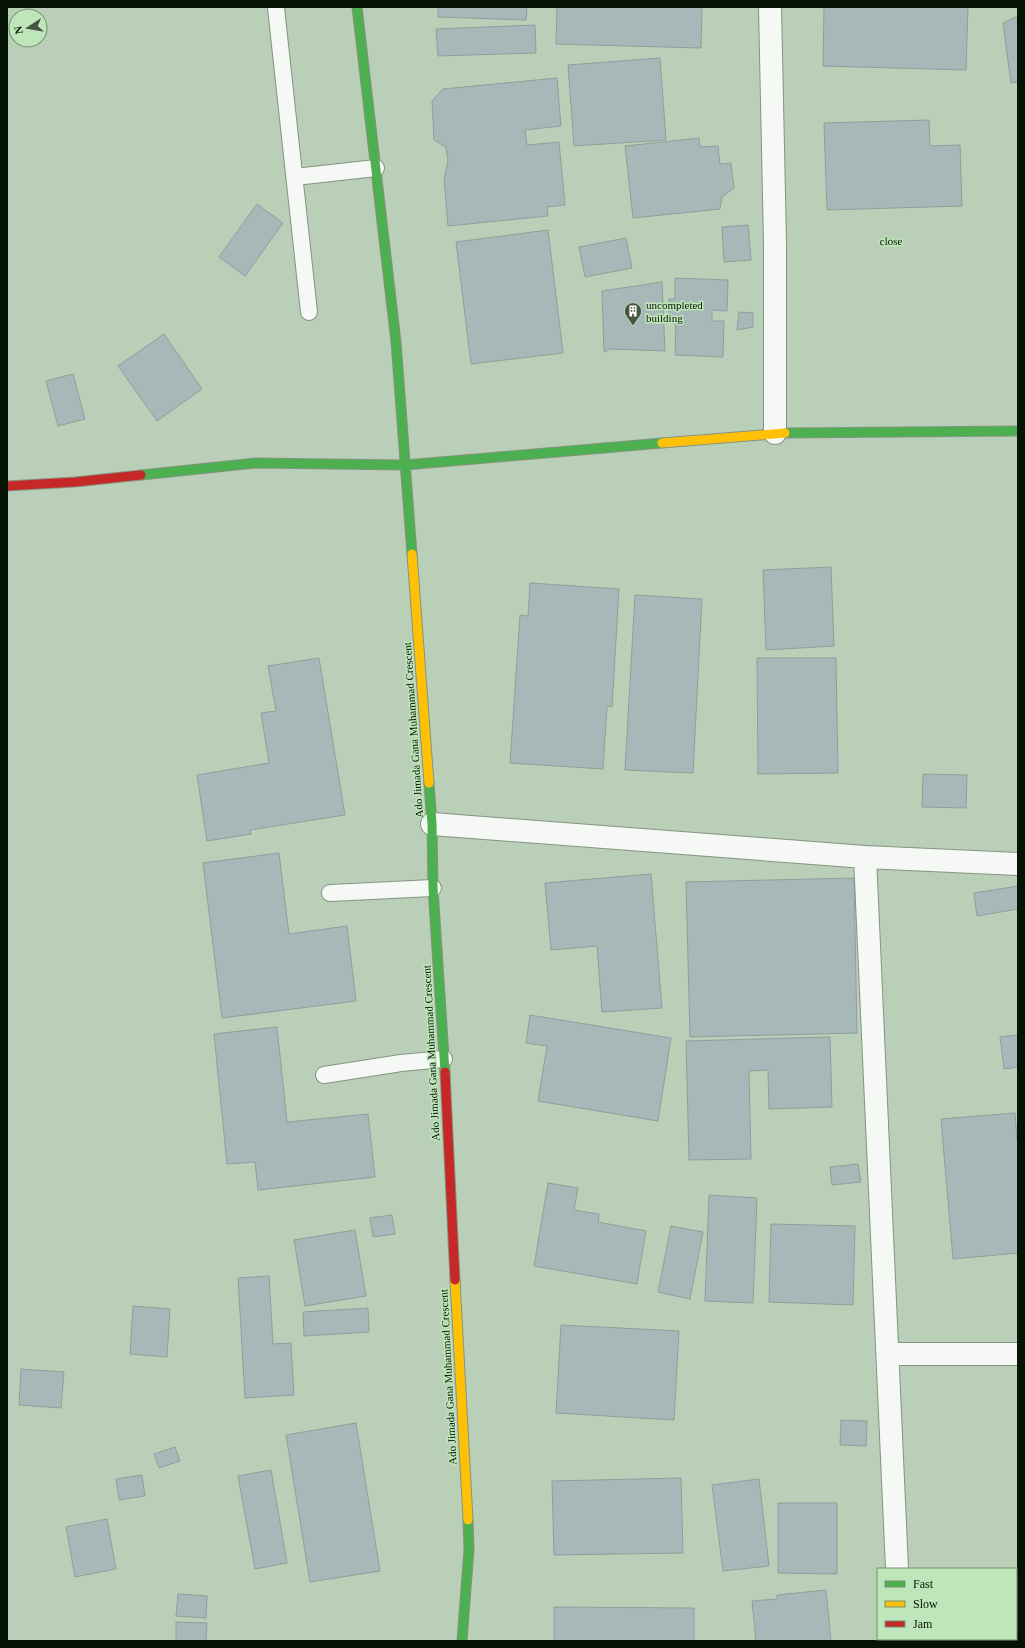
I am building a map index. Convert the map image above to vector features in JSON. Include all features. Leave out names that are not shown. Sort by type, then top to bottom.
[{"type":"street","name":"Ado Jimada Gana Muhammad Crescent","points":[[357,7],[396,342],[432,824],[433,888],[444,1059],[469,1549],[462,1641]]},
{"type":"street","points":[[770,7],[775,243],[775,433]]},
{"type":"street","points":[[7,486],[75,482],[256,462],[405,465],[775,433],[1018,431]]},
{"type":"street","points":[[432,824],[865,857],[1018,864]]},
{"type":"street","points":[[865,857],[888,1354],[896,1568]]},
{"type":"street","points":[[888,1354],[1018,1354]]},
{"type":"lane","points":[[276,8],[309,312]]},
{"type":"lane","points":[[295,177],[376,168]]},
{"type":"lane","points":[[330,893],[433,888]]},
{"type":"lane","points":[[324,1075],[401,1063],[444,1059]]},
{"type":"path","name":"close","points":[[775,243],[1007,239]]},
{"type":"building","points":[[438,7],[527,7],[526,20],[438,17]]},
{"type":"building","points":[[557,7],[702,7],[701,48],[556,44]]},
{"type":"building","points":[[824,7],[968,7],[966,70],[823,66]]},
{"type":"building","points":[[1018,16],[1018,82],[1011,83],[1003,23]]},
{"type":"building","points":[[535,25],[536,53],[438,56],[436,29]]},
{"type":"building","points":[[660,58],[666,140],[574,146],[568,65]]},
{"type":"building","points":[[557,78],[561,126],[525,130],[527,145],[559,142],[565,205],[547,207],[548,216],[448,226],[444,179],[448,161],[446,147],[434,140],[432,101],[443,89]]},
{"type":"building","points":[[929,120],[930,146],[960,145],[962,206],[827,210],[824,123]]},
{"type":"building","points":[[699,138],[700,147],[718,146],[720,164],[731,163],[734,188],[722,197],[720,209],[633,218],[625,146]]},
{"type":"building","points":[[257,204],[283,223],[245,276],[219,257]]},
{"type":"building","points":[[748,225],[751,260],[724,262],[722,227]]},
{"type":"building","points":[[548,230],[563,353],[471,364],[456,242]]},
{"type":"building","points":[[626,238],[632,268],[585,277],[579,247]]},
{"type":"building","points":[[675,278],[728,280],[727,311],[712,310],[712,321],[724,321],[723,357],[675,355],[676,320],[669,319],[669,299],[675,299]]},
{"type":"building","name":"uncompleted building","points":[[662,282],[665,351],[611,349],[604,352],[602,291]]},
{"type":"building","points":[[739,312],[753,313],[753,327],[737,330]]},
{"type":"building","points":[[164,334],[202,389],[157,421],[118,366]]},
{"type":"building","points":[[73,374],[85,419],[58,426],[46,381]]},
{"type":"building","points":[[831,567],[834,646],[766,650],[763,570]]},
{"type":"building","points":[[530,583],[619,589],[612,707],[607,706],[603,769],[510,763],[520,615],[528,616]]},
{"type":"building","points":[[635,595],[702,599],[693,773],[625,770]]},
{"type":"building","points":[[319,658],[345,815],[250,830],[251,834],[207,841],[197,775],[269,763],[261,713],[276,711],[268,666]]},
{"type":"building","points":[[757,658],[836,658],[838,773],[758,774]]},
{"type":"building","points":[[923,774],[967,775],[966,808],[922,807]]},
{"type":"building","points":[[279,853],[289,934],[347,926],[356,1001],[222,1018],[203,863]]},
{"type":"building","points":[[651,874],[662,1008],[602,1012],[597,946],[551,950],[545,883]]},
{"type":"building","points":[[854,878],[857,1033],[690,1037],[686,882]]},
{"type":"building","points":[[1018,886],[1018,909],[977,916],[974,893]]},
{"type":"building","points":[[530,1015],[671,1038],[658,1121],[538,1101],[547,1046],[526,1043]]},
{"type":"building","points":[[277,1027],[287,1122],[368,1114],[375,1177],[258,1190],[255,1162],[227,1164],[214,1034]]},
{"type":"building","points":[[1018,1035],[1018,1067],[1004,1069],[1000,1037]]},
{"type":"building","points":[[830,1037],[832,1107],[769,1109],[768,1070],[749,1071],[751,1159],[689,1160],[686,1041]]},
{"type":"building","points":[[1015,1113],[1018,1140],[1018,1253],[953,1259],[941,1119]]},
{"type":"building","points":[[858,1164],[861,1182],[832,1185],[830,1167]]},
{"type":"building","points":[[548,1183],[578,1188],[574,1210],[599,1214],[598,1222],[646,1231],[637,1284],[534,1266]]},
{"type":"building","points":[[709,1195],[757,1198],[753,1303],[705,1301]]},
{"type":"building","points":[[392,1215],[395,1234],[373,1237],[370,1218]]},
{"type":"building","points":[[771,1224],[855,1226],[853,1305],[769,1302]]},
{"type":"building","points":[[671,1226],[703,1232],[690,1299],[658,1292]]},
{"type":"building","points":[[355,1230],[366,1296],[305,1306],[294,1240]]},
{"type":"building","points":[[269,1276],[273,1344],[291,1343],[294,1395],[245,1398],[238,1278]]},
{"type":"building","points":[[133,1306],[170,1309],[167,1357],[130,1354]]},
{"type":"building","points":[[368,1308],[369,1332],[304,1336],[303,1312]]},
{"type":"building","points":[[561,1325],[679,1331],[674,1420],[556,1413]]},
{"type":"building","points":[[21,1369],[64,1372],[61,1408],[19,1405]]},
{"type":"building","points":[[841,1420],[867,1421],[866,1446],[840,1445]]},
{"type":"building","points":[[356,1423],[380,1571],[310,1582],[286,1435]]},
{"type":"building","points":[[175,1447],[180,1461],[159,1468],[154,1454]]},
{"type":"building","points":[[271,1470],[287,1563],[255,1569],[238,1476]]},
{"type":"building","points":[[142,1475],[145,1496],[119,1500],[116,1479]]},
{"type":"building","points":[[681,1478],[683,1553],[554,1555],[552,1481]]},
{"type":"building","points":[[759,1479],[769,1566],[723,1571],[712,1485]]},
{"type":"building","points":[[778,1503],[837,1503],[837,1574],[778,1573]]},
{"type":"building","points":[[107,1519],[116,1569],[75,1577],[66,1527]]},
{"type":"building","points":[[826,1590],[831,1641],[756,1641],[752,1601],[777,1599],[777,1595]]},
{"type":"building","points":[[178,1594],[207,1596],[206,1618],[176,1616]]},
{"type":"building","points":[[1018,1605],[1018,1641],[956,1641],[1017,1640]]},
{"type":"building","points":[[554,1607],[694,1608],[694,1641],[554,1641]]},
{"type":"building","points":[[176,1622],[207,1623],[206,1641],[176,1641]]},
{"type":"traffic: fast","points":[[357,7],[396,342],[412,554]]},
{"type":"traffic: fast","points":[[785,433],[1018,431]]},
{"type":"traffic: fast","points":[[141,475],[256,463],[405,465],[662,443]]},
{"type":"traffic: fast","points":[[429,783],[432,824],[433,888],[445,1072]]},
{"type":"traffic: fast","points":[[462,1641],[469,1549],[468,1520]]},
{"type":"traffic: slow","points":[[662,443],[785,433]]},
{"type":"traffic: slow","points":[[412,554],[429,783]]},
{"type":"traffic: slow","points":[[455,1280],[468,1520]]},
{"type":"traffic: jam","points":[[7,486],[75,482],[141,475]]},
{"type":"traffic: jam","points":[[445,1072],[455,1280]]},
{"type":"place","name":"uncompleted building","points":[[633,326]]}]
